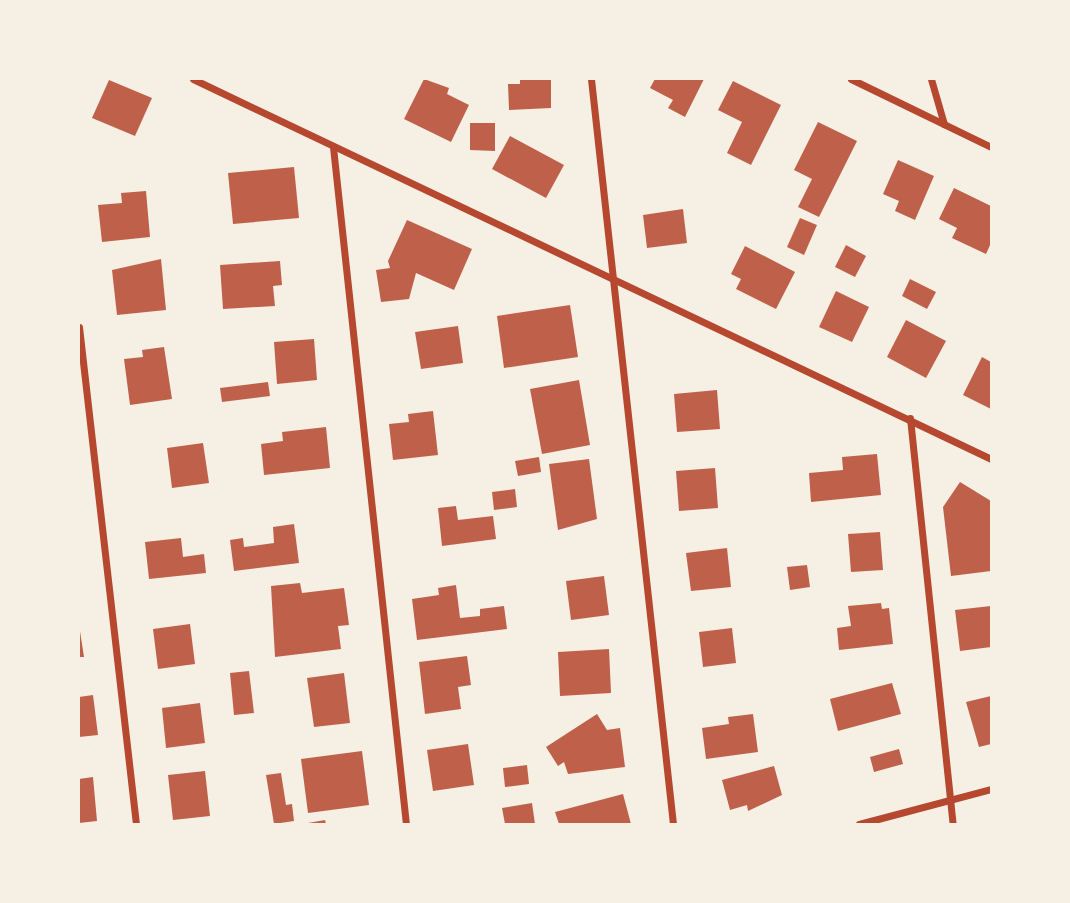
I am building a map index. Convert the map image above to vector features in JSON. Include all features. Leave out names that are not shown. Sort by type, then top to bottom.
[{"type":"street","points":[[193,79],[991,459]]},
{"type":"street","points":[[591,79],[673,824]]},
{"type":"street","points":[[851,79],[991,147]]},
{"type":"street","points":[[932,79],[944,124]]},
{"type":"street","points":[[333,146],[406,824]]},
{"type":"street","points":[[79,327],[136,824]]},
{"type":"street","points":[[909,418],[953,824]]},
{"type":"street","points":[[859,824],[991,789]]},
{"type":"building","points":[[424,79],[449,88],[447,94],[469,105],[451,142],[404,119]]},
{"type":"building","points":[[520,79],[551,79],[551,108],[509,110],[508,84],[520,84]]},
{"type":"building","points":[[655,79],[704,79],[685,117],[668,108],[673,100],[650,88]]},
{"type":"building","points":[[109,80],[152,98],[135,136],[92,118]]},
{"type":"building","points":[[733,81],[781,105],[751,165],[727,153],[742,122],[718,110]]},
{"type":"building","points":[[818,122],[857,141],[819,217],[798,207],[812,179],[794,170]]},
{"type":"building","points":[[470,123],[495,123],[495,151],[470,150]]},
{"type":"building","points":[[510,136],[564,165],[546,198],[492,169]]},
{"type":"building","points":[[898,160],[934,176],[915,220],[895,211],[899,201],[883,194]]},
{"type":"building","points":[[294,167],[299,218],[233,224],[228,173]]},
{"type":"building","points":[[954,188],[991,206],[991,243],[986,254],[952,238],[957,228],[939,219]]},
{"type":"building","points":[[146,191],[150,237],[102,242],[98,205],[122,203],[121,193]]},
{"type":"building","points":[[683,209],[687,243],[647,248],[643,215]]},
{"type":"building","points":[[800,218],[817,225],[804,255],[787,247]]},
{"type":"building","points":[[407,220],[472,249],[454,290],[416,273],[409,299],[381,302],[376,270],[390,268],[388,261]]},
{"type":"building","points":[[846,245],[866,256],[855,277],[835,267]]},
{"type":"building","points":[[745,246],[795,272],[776,309],[736,289],[741,279],[731,274]]},
{"type":"building","points":[[161,259],[166,310],[117,315],[112,270]]},
{"type":"building","points":[[280,261],[282,285],[273,286],[275,306],[223,309],[220,265]]},
{"type":"building","points":[[910,279],[936,292],[927,309],[902,296]]},
{"type":"building","points":[[836,291],[869,307],[852,342],[819,327]]},
{"type":"building","points":[[570,305],[578,357],[504,368],[497,316]]},
{"type":"building","points":[[906,320],[946,341],[926,378],[887,357]]},
{"type":"building","points":[[458,326],[463,363],[421,369],[415,332]]},
{"type":"building","points":[[314,339],[317,380],[277,384],[274,342]]},
{"type":"building","points":[[164,347],[172,399],[130,405],[124,359],[143,357],[142,350]]},
{"type":"building","points":[[982,357],[991,362],[991,409],[963,395]]},
{"type":"building","points":[[579,380],[590,445],[542,454],[530,389]]},
{"type":"building","points":[[268,382],[270,396],[222,402],[220,388]]},
{"type":"building","points":[[717,390],[720,429],[677,432],[674,394]]},
{"type":"building","points":[[433,411],[438,455],[393,460],[389,424],[409,422],[408,414]]},
{"type":"building","points":[[326,427],[330,468],[264,475],[261,444],[283,441],[282,432]]},
{"type":"building","points":[[203,443],[209,483],[172,488],[167,448]]},
{"type":"building","points":[[877,454],[881,495],[811,502],[809,473],[843,470],[842,457]]},
{"type":"building","points":[[539,457],[541,472],[518,476],[515,461]]},
{"type":"building","points":[[589,459],[597,519],[558,530],[549,464]]},
{"type":"building","points":[[715,468],[718,508],[679,511],[676,471]]},
{"type":"building","points":[[960,482],[991,501],[991,571],[951,576],[943,507]]},
{"type":"building","points":[[515,489],[517,507],[494,510],[492,492]]},
{"type":"building","points":[[456,506],[458,520],[493,516],[496,539],[442,546],[438,508]]},
{"type":"building","points":[[294,524],[299,563],[234,571],[230,540],[243,538],[244,547],[274,543],[273,527]]},
{"type":"building","points":[[880,532],[883,570],[851,572],[848,534]]},
{"type":"building","points":[[181,538],[183,557],[204,554],[206,573],[149,579],[145,542]]},
{"type":"building","points":[[727,548],[731,587],[691,591],[686,553]]},
{"type":"building","points":[[807,565],[810,587],[790,590],[787,567]]},
{"type":"building","points":[[604,576],[609,615],[571,620],[566,581]]},
{"type":"building","points":[[300,583],[302,593],[344,588],[349,625],[338,626],[341,649],[275,657],[271,586]]},
{"type":"building","points":[[456,585],[460,618],[480,616],[480,609],[504,606],[507,629],[417,640],[412,599],[439,595],[438,588]]},
{"type":"building","points":[[881,603],[882,609],[889,608],[893,644],[839,650],[837,628],[851,626],[848,606]]},
{"type":"building","points":[[991,606],[991,647],[960,651],[955,610]]},
{"type":"building","points":[[190,624],[195,664],[158,669],[153,629]]},
{"type":"building","points":[[79,625],[84,657],[79,657]]},
{"type":"building","points":[[732,628],[736,663],[703,667],[699,632]]},
{"type":"building","points":[[609,649],[611,693],[560,696],[558,652]]},
{"type":"building","points":[[467,656],[471,685],[458,687],[461,709],[425,714],[419,662]]},
{"type":"building","points":[[249,671],[254,713],[234,715],[230,673]]},
{"type":"building","points":[[344,673],[350,723],[314,727],[307,678]]},
{"type":"building","points":[[892,683],[901,714],[838,731],[830,699]]},
{"type":"building","points":[[93,695],[98,735],[79,737],[79,697]]},
{"type":"building","points":[[991,696],[991,744],[979,747],[966,702]]},
{"type":"building","points":[[200,703],[205,743],[166,748],[162,708]]},
{"type":"building","points":[[597,714],[607,730],[620,728],[625,767],[568,774],[564,762],[558,766],[546,747]]},
{"type":"building","points":[[753,714],[758,752],[706,759],[702,728],[729,724],[728,717]]},
{"type":"building","points":[[468,744],[474,785],[433,791],[427,750]]},
{"type":"building","points":[[899,749],[903,764],[874,772],[870,757]]},
{"type":"building","points":[[362,751],[369,805],[308,813],[301,759]]},
{"type":"building","points":[[527,765],[529,784],[505,787],[503,768]]},
{"type":"building","points":[[774,766],[782,795],[748,811],[747,805],[730,810],[722,780]]},
{"type":"building","points":[[205,771],[210,816],[173,820],[168,775]]},
{"type":"building","points":[[281,773],[286,805],[292,804],[294,821],[274,824],[266,775]]},
{"type":"building","points":[[93,777],[97,821],[79,823],[79,779]]},
{"type":"building","points":[[623,794],[631,824],[559,824],[555,812]]},
{"type":"building","points":[[532,803],[535,824],[505,824],[502,808]]},
{"type":"building","points":[[325,820],[326,824],[308,824],[308,823]]}]
